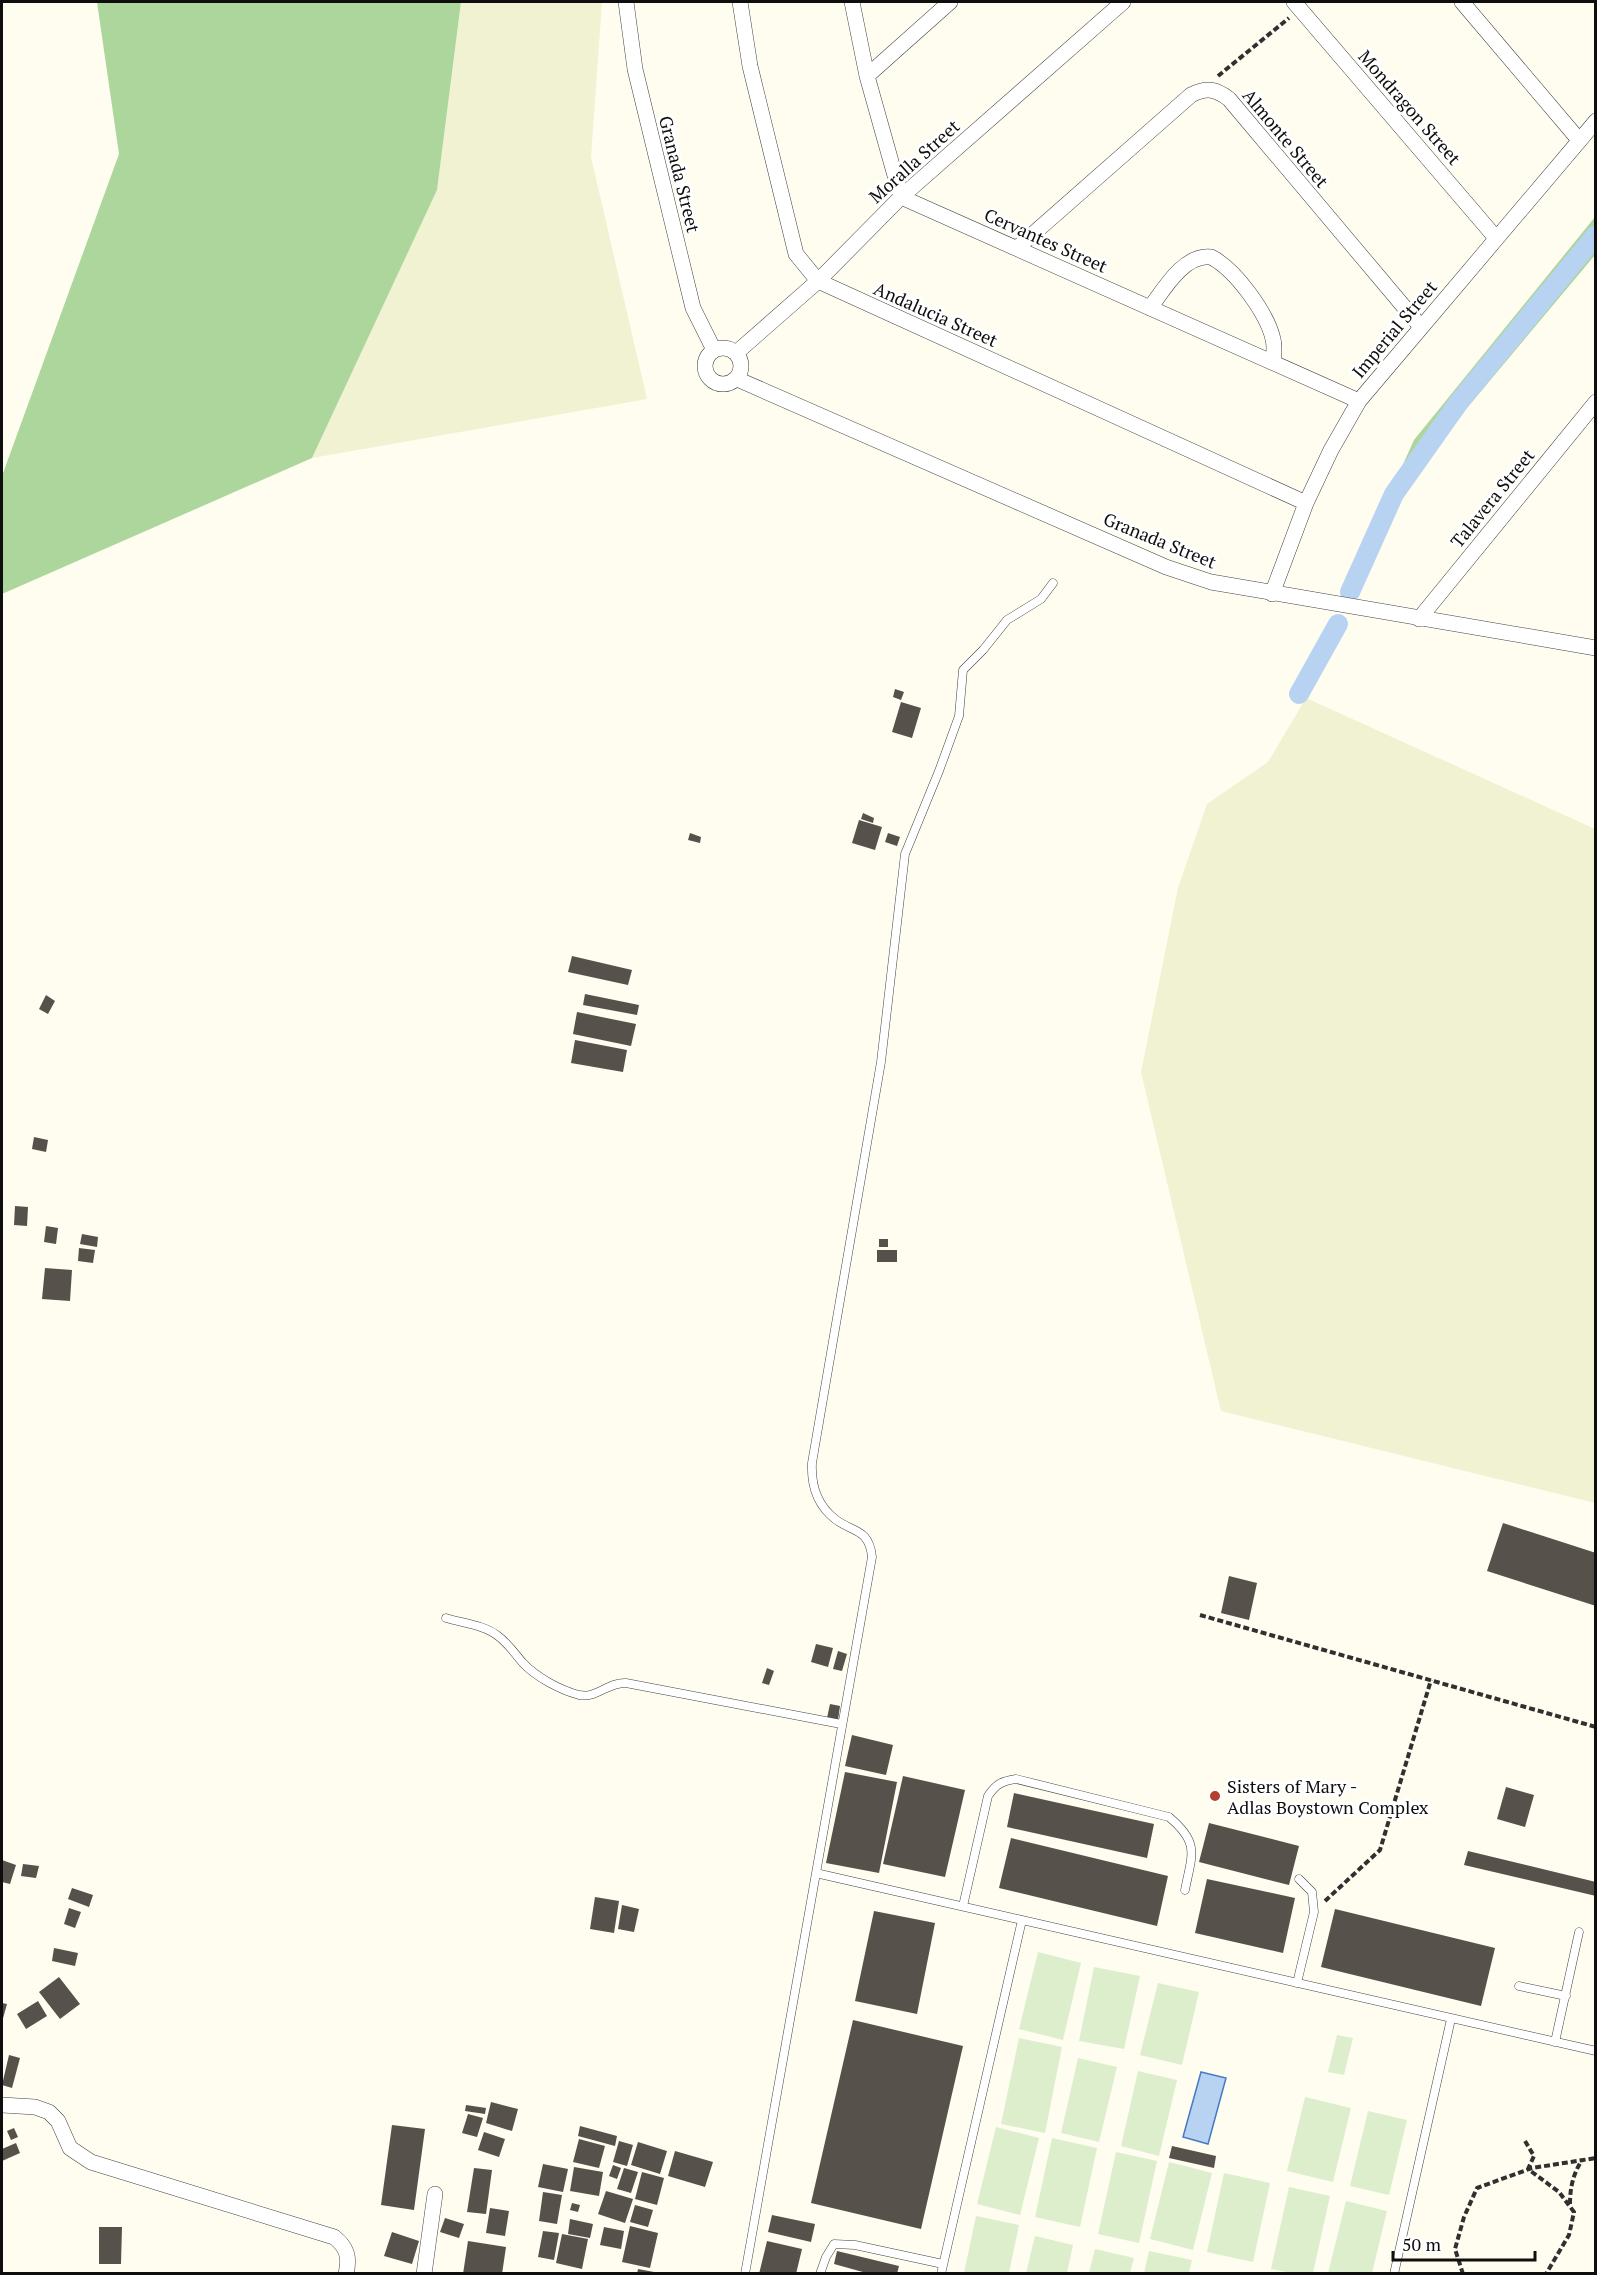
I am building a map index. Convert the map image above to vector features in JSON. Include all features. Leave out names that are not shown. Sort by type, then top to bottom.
[{"type":"street","name":"Granada Street","points":[[626,2],[635,69],[693,308],[714,350]]},
{"type":"street","name":"Andalucia Street","points":[[740,2],[750,66],[796,254],[818,281],[1306,503]]},
{"type":"street","points":[[852,2],[867,76],[901,197]]},
{"type":"street","points":[[867,76],[950,2]]},
{"type":"street","name":"Moralla Street","points":[[736,353],[818,281],[901,197],[1123,2]]},
{"type":"street","points":[[1462,2],[1580,140]]},
{"type":"street","name":"Mondragon Street","points":[[1297,5],[1496,238]]},
{"type":"street","name":"Almonte Street","points":[[1202,90],[1212,89],[1229,99],[1421,327]]},
{"type":"street","points":[[1017,248],[1191,95],[1202,90]]},
{"type":"street","name":"Imperial Street","points":[[1272,594],[1306,503],[1331,450],[1359,401],[1596,121]]},
{"type":"street","name":"Cervantes Street","points":[[901,197],[1359,401]]},
{"type":"street","points":[[1150,308],[1182,269],[1198,259],[1211,257],[1231,273],[1261,312],[1273,338],[1275,348],[1273,362]]},
{"type":"street","points":[[726,348],[736,353],[741,363],[737,379],[722,385],[710,380],[705,370],[706,358],[714,350],[726,348]]},
{"type":"street","name":"Granada Street","points":[[737,379],[1166,567],[1211,582],[1596,648]]},
{"type":"street","name":"Talavera Street","points":[[1419,619],[1596,402]]},
{"type":"street","points":[[2,2105],[42,2110],[58,2121],[70,2148],[91,2162],[334,2236],[348,2253],[346,2274]]},
{"type":"street","points":[[424,2274],[435,2194]]},
{"type":"lane","points":[[745,2274],[872,1557],[871,1545],[866,1537],[834,1518],[816,1496],[811,1480],[880,1062],[905,854],[959,716],[963,670],[983,650],[1007,620],[1041,599],[1053,583]]},
{"type":"lane","points":[[446,1618],[490,1631],[504,1641],[536,1674],[580,1696],[590,1696],[618,1682],[841,1724]]},
{"type":"lane","points":[[963,1906],[988,1796],[1003,1780],[1016,1779],[1169,1817],[1185,1830],[1192,1852],[1185,1890]]},
{"type":"lane","points":[[820,1874],[1596,2051]]},
{"type":"lane","points":[[1298,1983],[1314,1912],[1312,1892],[1299,1879]]},
{"type":"lane","points":[[941,2274],[1022,1920]]},
{"type":"lane","points":[[1555,2042],[1579,1932]]},
{"type":"lane","points":[[1519,1986],[1566,1996]]},
{"type":"lane","points":[[1394,2274],[1451,2019]]},
{"type":"lane","points":[[819,2274],[834,2244],[855,2245],[943,2264]]},
{"type":"path","points":[[1202,90],[1297,5]]},
{"type":"path","points":[[1200,1615],[1596,1727]]},
{"type":"path","points":[[1314,1912],[1380,1850],[1431,1680]]},
{"type":"path","points":[[1524,2140],[1534,2156],[1528,2169]]},
{"type":"path","points":[[1463,2274],[1455,2249],[1464,2217],[1477,2188],[1528,2169],[1596,2158]]},
{"type":"path","points":[[1570,2206],[1570,2190],[1576,2169],[1582,2160]]},
{"type":"path","points":[[1528,2169],[1559,2192],[1575,2212],[1569,2235],[1546,2274]]},
{"type":"green space","points":[[97,2],[461,2],[437,190],[312,458],[2,594],[2,476],[119,154]]},
{"type":"green space","points":[[461,2],[602,2],[591,157],[647,399],[312,458],[437,190]]},
{"type":"green space","points":[[1595,217],[1595,255],[1467,408],[1398,498],[1356,592],[1346,591],[1414,440]]},
{"type":"green space","points":[[1306,698],[1595,829],[1595,1503],[1221,1411],[1141,1072],[1178,888],[1207,804],[1268,762]]},
{"type":"green space","points":[[1038,1952],[1081,1963],[1063,2040],[1019,2029]]},
{"type":"green space","points":[[1094,1967],[1140,1976],[1124,2049],[1079,2041]]},
{"type":"green space","points":[[1158,1983],[1199,1992],[1182,2065],[1140,2055]]},
{"type":"green space","points":[[1337,2035],[1353,2038],[1344,2075],[1328,2072]]},
{"type":"green space","points":[[1019,2038],[1062,2047],[1045,2133],[1001,2124]]},
{"type":"green space","points":[[1078,2058],[1117,2067],[1099,2142],[1061,2133]]},
{"type":"green space","points":[[1138,2071],[1177,2080],[1159,2156],[1121,2146]]},
{"type":"green space","points":[[1305,2097],[1351,2108],[1333,2182],[1287,2171]]},
{"type":"green space","points":[[1368,2111],[1407,2120],[1389,2195],[1350,2186]]},
{"type":"green space","points":[[996,2127],[1039,2138],[1020,2215],[977,2204]]},
{"type":"green space","points":[[1052,2138],[1097,2148],[1080,2227],[1035,2217]]},
{"type":"green space","points":[[1116,2152],[1157,2161],[1139,2243],[1098,2234]]},
{"type":"green space","points":[[1169,2162],[1212,2173],[1193,2250],[1150,2239]]},
{"type":"green space","points":[[1224,2173],[1270,2183],[1253,2262],[1207,2252]]},
{"type":"green space","points":[[1289,2187],[1330,2196],[1313,2273],[1291,2273],[1271,2269]]},
{"type":"green space","points":[[1346,2201],[1387,2211],[1372,2273],[1328,2273]]},
{"type":"green space","points":[[976,2216],[1019,2225],[1009,2273],[964,2273]]},
{"type":"green space","points":[[1035,2236],[1073,2245],[1067,2273],[1026,2273]]},
{"type":"green space","points":[[1095,2249],[1134,2258],[1130,2273],[1089,2273]]},
{"type":"green space","points":[[1149,2251],[1192,2260],[1189,2273],[1144,2273]]},
{"type":"water","points":[[1201,2072],[1226,2078],[1208,2144],[1183,2137]]},
{"type":"building","points":[[895,689],[904,692],[901,700],[893,697]]},
{"type":"building","points":[[901,702],[921,708],[912,738],[892,732]]},
{"type":"building","points":[[863,813],[874,818],[873,823],[861,819]]},
{"type":"building","points":[[859,820],[882,827],[875,850],[852,843]]},
{"type":"building","points":[[690,833],[701,837],[700,843],[688,840]]},
{"type":"building","points":[[888,833],[900,837],[897,846],[885,842]]},
{"type":"building","points":[[572,956],[632,970],[628,985],[568,972]]},
{"type":"building","points":[[585,994],[639,1005],[637,1015],[583,1005]]},
{"type":"building","points":[[46,995],[55,1001],[48,1014],[39,1009]]},
{"type":"building","points":[[577,1012],[636,1024],[631,1046],[573,1034]]},
{"type":"building","points":[[575,1040],[627,1050],[623,1072],[571,1063]]},
{"type":"building","points":[[34,1137],[48,1140],[46,1152],[32,1149]]},
{"type":"building","points":[[15,1206],[28,1207],[27,1226],[14,1225]]},
{"type":"building","points":[[46,1226],[58,1228],[56,1244],[44,1242]]},
{"type":"building","points":[[82,1234],[98,1237],[97,1247],[80,1244]]},
{"type":"building","points":[[879,1239],[888,1239],[888,1247],[879,1247]]},
{"type":"building","points":[[79,1248],[95,1250],[93,1263],[78,1261]]},
{"type":"building","points":[[877,1250],[897,1250],[897,1262],[877,1262]]},
{"type":"building","points":[[45,1268],[72,1270],[70,1301],[42,1299]]},
{"type":"building","points":[[1503,1523],[1596,1553],[1596,1606],[1487,1571]]},
{"type":"building","points":[[1229,1576],[1257,1583],[1249,1620],[1221,1613]]},
{"type":"building","points":[[816,1644],[833,1648],[828,1667],[811,1662]]},
{"type":"building","points":[[838,1651],[847,1654],[842,1671],[833,1669]]},
{"type":"building","points":[[767,1668],[774,1671],[769,1685],[762,1683]]},
{"type":"building","points":[[830,1704],[840,1706],[838,1720],[827,1718]]},
{"type":"building","points":[[852,1735],[893,1745],[886,1775],[845,1766]]},
{"type":"building","points":[[845,1772],[897,1782],[879,1873],[826,1863]]},
{"type":"building","points":[[903,1776],[965,1790],[945,1877],[883,1864]]},
{"type":"building","points":[[1506,1787],[1534,1795],[1525,1827],[1497,1819]]},
{"type":"building","points":[[1014,1793],[1154,1824],[1147,1858],[1007,1827]]},
{"type":"building","points":[[1209,1823],[1299,1846],[1289,1885],[1199,1862]]},
{"type":"building","points":[[1011,1838],[1168,1876],[1157,1926],[999,1888]]},
{"type":"building","points":[[1468,1851],[1596,1882],[1596,1896],[1464,1865]]},
{"type":"building","points":[[2,1860],[16,1865],[10,1884],[2,1882]]},
{"type":"building","points":[[23,1864],[39,1866],[36,1878],[21,1876]]},
{"type":"building","points":[[1207,1879],[1295,1898],[1283,1953],[1195,1933]]},
{"type":"building","points":[[72,1888],[93,1895],[89,1907],[68,1899]]},
{"type":"building","points":[[595,1897],[619,1901],[614,1933],[590,1929]]},
{"type":"building","points":[[622,1905],[639,1909],[634,1932],[618,1929]]},
{"type":"building","points":[[69,1908],[81,1912],[75,1928],[64,1924]]},
{"type":"building","points":[[1335,1909],[1495,1948],[1481,2006],[1321,1967]]},
{"type":"building","points":[[874,1911],[935,1923],[917,2014],[855,2001]]},
{"type":"building","points":[[54,1948],[78,1953],[75,1966],[52,1961]]},
{"type":"building","points":[[59,1977],[80,2004],[60,2019],[39,1992]]},
{"type":"building","points":[[38,2001],[47,2016],[26,2029],[17,2014]]},
{"type":"building","points":[[2,2003],[7,2004],[2,2022]]},
{"type":"building","points":[[853,2020],[963,2046],[921,2229],[811,2203]]},
{"type":"building","points":[[9,2055],[20,2058],[12,2088],[2,2085]]},
{"type":"building","points":[[491,2102],[518,2109],[512,2131],[486,2123]]},
{"type":"building","points":[[466,2105],[486,2108],[485,2114],[465,2111]]},
{"type":"building","points":[[468,2114],[483,2118],[477,2137],[462,2133]]},
{"type":"building","points":[[392,2125],[425,2129],[414,2210],[381,2205]]},
{"type":"building","points":[[580,2126],[617,2136],[615,2146],[578,2136]]},
{"type":"building","points":[[14,2128],[18,2137],[11,2140],[7,2131]]},
{"type":"building","points":[[484,2132],[505,2139],[499,2157],[478,2150]]},
{"type":"building","points":[[579,2139],[605,2146],[599,2168],[573,2162]]},
{"type":"building","points":[[619,2141],[633,2145],[627,2166],[613,2162]]},
{"type":"building","points":[[638,2142],[667,2151],[660,2174],[631,2165]]},
{"type":"building","points":[[16,2143],[20,2153],[2,2161],[2,2149]]},
{"type":"building","points":[[1172,2146],[1216,2156],[1214,2168],[1169,2158]]},
{"type":"building","points":[[675,2151],[713,2162],[705,2187],[668,2176]]},
{"type":"building","points":[[543,2164],[568,2169],[563,2192],[538,2187]]},
{"type":"building","points":[[613,2165],[621,2168],[617,2179],[609,2176]]},
{"type":"building","points":[[574,2167],[603,2172],[599,2196],[570,2191]]},
{"type":"building","points":[[474,2168],[492,2170],[486,2214],[467,2212]]},
{"type":"building","points":[[624,2168],[638,2172],[631,2193],[617,2189]]},
{"type":"building","points":[[642,2172],[664,2178],[657,2205],[635,2199]]},
{"type":"building","points":[[606,2191],[633,2199],[625,2223],[598,2214]]},
{"type":"building","points":[[543,2192],[562,2195],[557,2224],[539,2221]]},
{"type":"building","points":[[572,2203],[580,2205],[578,2212],[570,2210]]},
{"type":"building","points":[[635,2205],[653,2210],[648,2227],[630,2222]]},
{"type":"building","points":[[490,2208],[509,2211],[505,2236],[486,2233]]},
{"type":"building","points":[[772,2215],[815,2224],[811,2242],[768,2232]]},
{"type":"building","points":[[445,2218],[464,2224],[459,2238],[440,2232]]},
{"type":"building","points":[[570,2219],[593,2224],[590,2238],[568,2234]]},
{"type":"building","points":[[630,2226],[658,2233],[650,2268],[622,2262]]},
{"type":"building","points":[[99,2227],[122,2227],[121,2264],[99,2264]]},
{"type":"building","points":[[604,2227],[624,2231],[621,2249],[600,2245]]},
{"type":"building","points":[[543,2231],[559,2233],[554,2260],[538,2257]]},
{"type":"building","points":[[392,2232],[419,2241],[412,2264],[384,2256]]},
{"type":"building","points":[[562,2234],[588,2239],[582,2269],[556,2263]]},
{"type":"building","points":[[468,2241],[506,2247],[502,2274],[463,2274]]},
{"type":"building","points":[[767,2241],[802,2249],[796,2274],[759,2274]]},
{"type":"building","points":[[837,2251],[899,2266],[897,2274],[870,2274],[834,2264]]},
{"type":"building","points":[[638,2269],[654,2272],[654,2274],[637,2274]]},
{"type":"waterway","points":[[1350,592],[1394,494],[1459,402],[1596,235]]},
{"type":"waterway","points":[[1299,694],[1338,624]]},
{"type":"place","name":"Sisters of Mary - Adlas Boystown Complex","points":[[1215,1796]]}]
